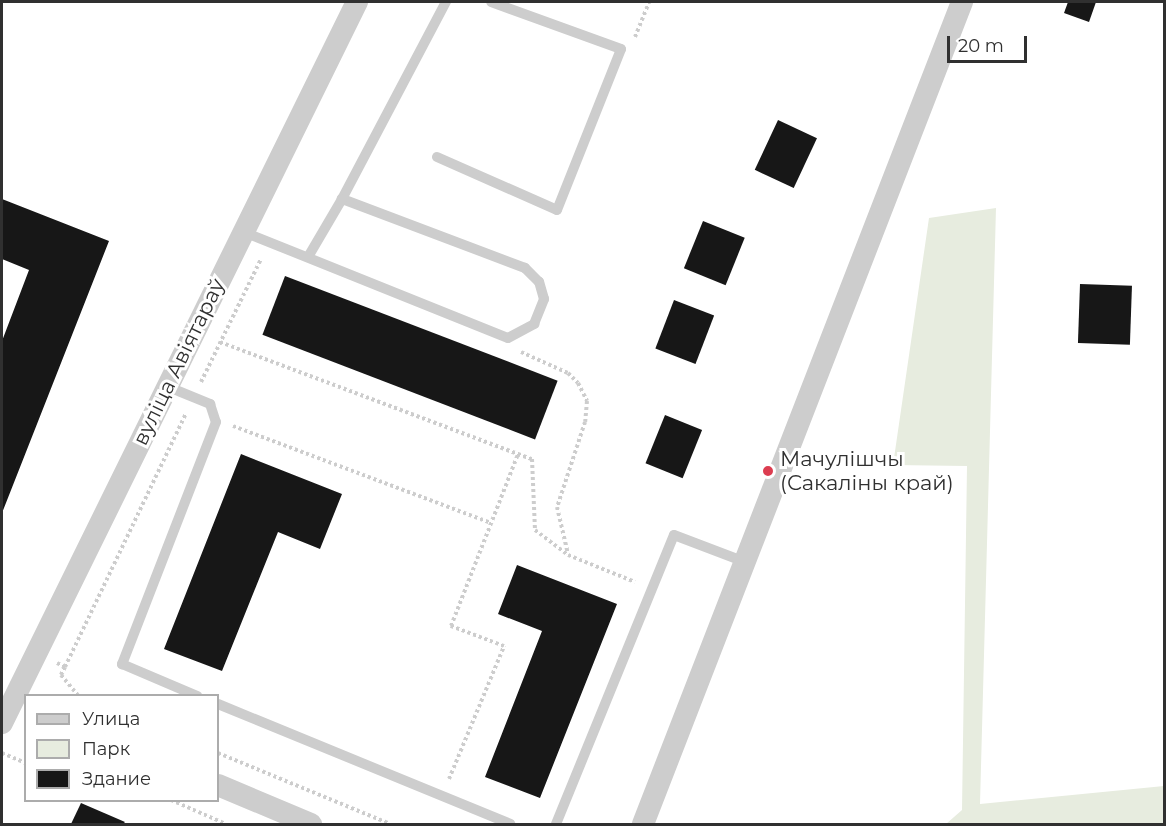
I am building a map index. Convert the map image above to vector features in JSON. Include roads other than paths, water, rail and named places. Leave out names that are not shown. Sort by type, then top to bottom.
[{"type":"street","name":"вуліца Авіятараў","points":[[2,723],[357,2]]},
{"type":"street","points":[[643,825],[962,2]]},
{"type":"street","points":[[219,785],[311,825]]},
{"type":"lane","points":[[308,258],[342,199],[446,2]]},
{"type":"lane","points":[[437,157],[557,210],[621,49],[490,2]]},
{"type":"lane","points":[[244,232],[508,338],[534,324],[544,299],[539,282],[525,268],[342,199]]},
{"type":"lane","points":[[166,386],[210,404],[216,422],[122,664],[192,694]]},
{"type":"lane","points":[[556,825],[674,535],[745,563]]},
{"type":"lane","points":[[219,704],[510,825]]},
{"type":"place","name":"Мачулішчы (Сакаліны край)","points":[[768,471]]}]
